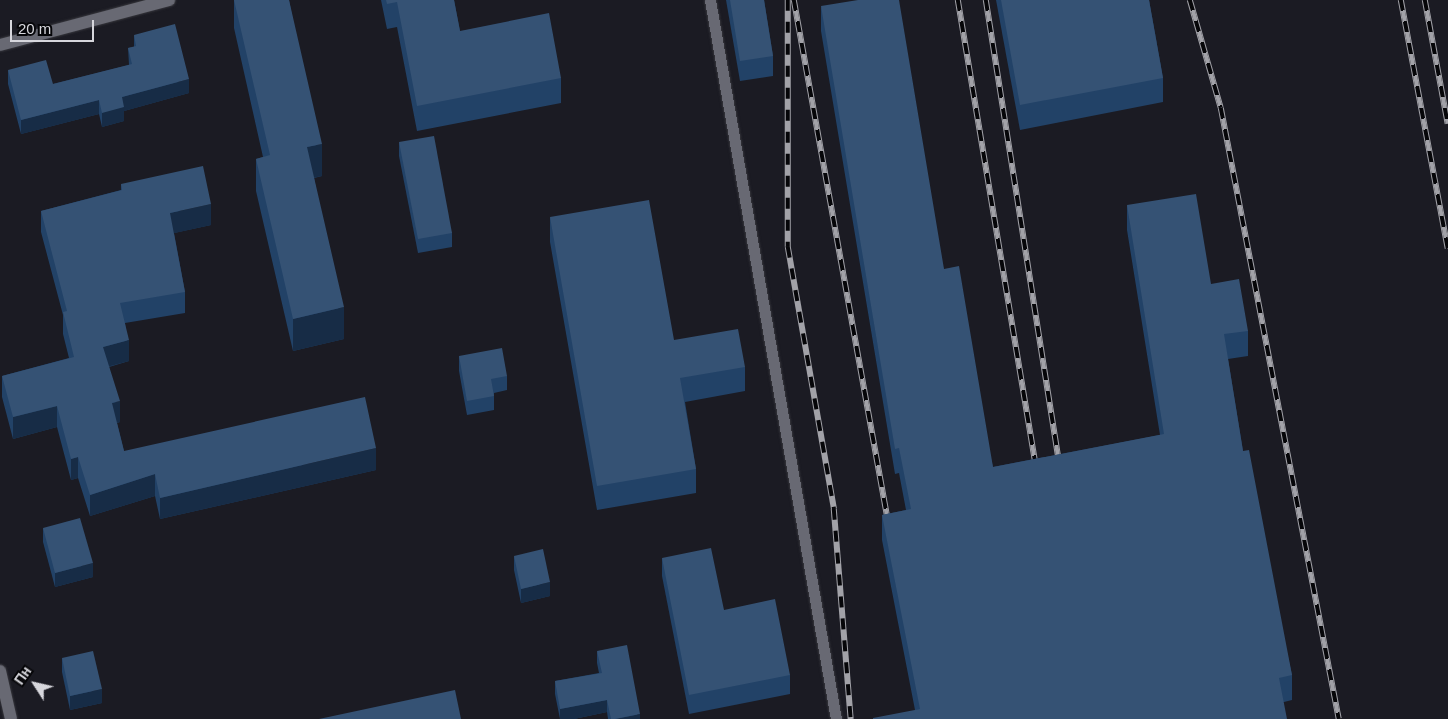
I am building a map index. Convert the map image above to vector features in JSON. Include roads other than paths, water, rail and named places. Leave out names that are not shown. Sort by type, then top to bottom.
[{"type":"street","points":[[0,45],[169,0]]},
{"type":"street","points":[[0,671],[11,719]]},
{"type":"lane","points":[[710,0],[836,719]]},
{"type":"railway","points":[[788,0],[788,247],[834,509],[851,719]]},
{"type":"railway","points":[[794,0],[889,526]]},
{"type":"railway","points":[[958,0],[1037,473]]},
{"type":"railway","points":[[986,0],[1060,469]]},
{"type":"railway","points":[[1190,0],[1221,108],[1339,719]]},
{"type":"railway","points":[[1401,0],[1448,249]]},
{"type":"railway","points":[[1425,0],[1448,124]]}]
